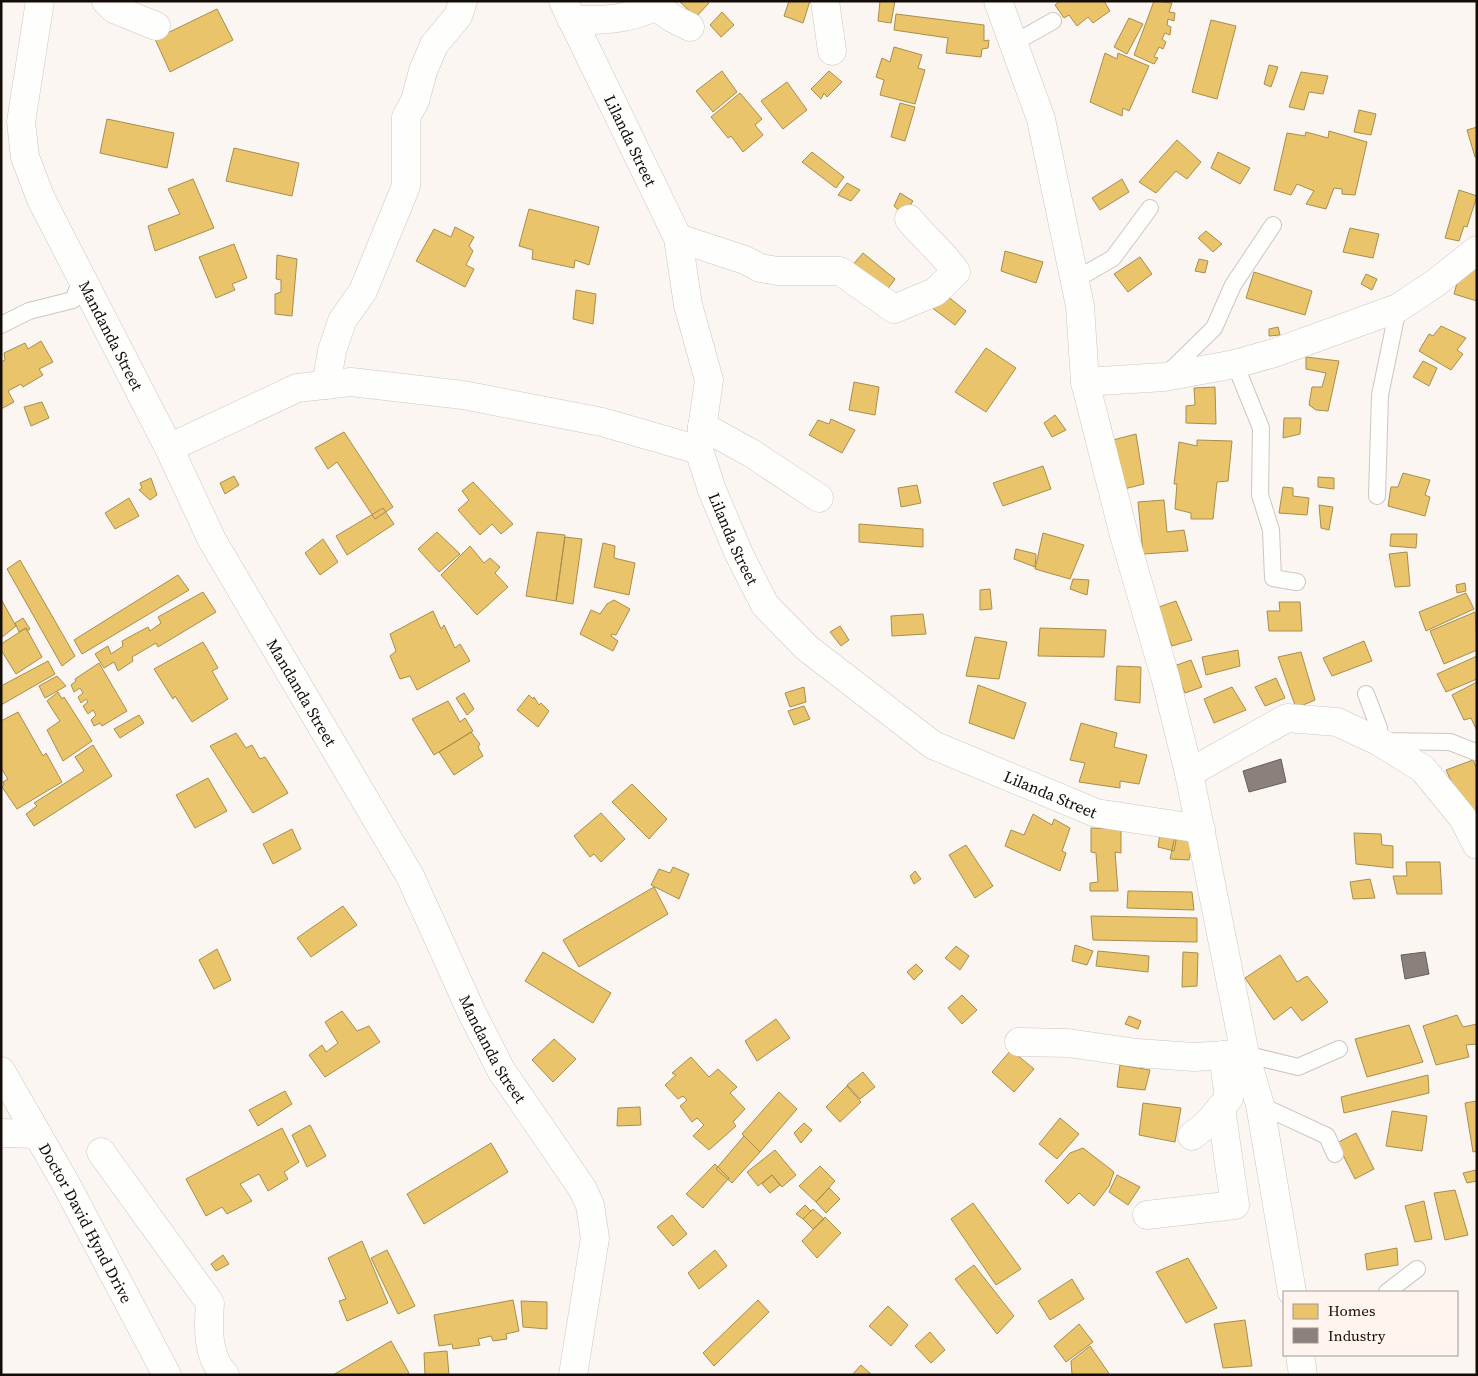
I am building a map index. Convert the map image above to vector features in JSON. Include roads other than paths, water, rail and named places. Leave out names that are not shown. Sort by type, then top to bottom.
[{"type":"street","name":"Mandanda Street","points":[[40,1],[21,122],[25,157],[41,198],[169,448],[212,540],[410,876],[472,1013],[501,1070],[586,1196],[590,1205],[595,1238],[573,1375]]},
{"type":"street","points":[[106,1],[114,9],[156,26]]},
{"type":"street","points":[[326,385],[332,351],[342,320],[362,291],[406,186],[406,117],[415,101],[423,71],[434,45],[458,16],[463,1]]},
{"type":"street","points":[[825,1],[832,51]]},
{"type":"street","points":[[998,1],[1041,119],[1080,306],[1085,382],[1124,535],[1166,680],[1201,829],[1234,1054],[1229,1098],[1207,1124],[1192,1136]]},
{"type":"street","points":[[567,10],[591,21],[642,13],[656,6],[672,18],[690,27]]},
{"type":"street","name":"Lilanda Street","points":[[567,10],[678,238],[688,305],[708,380],[701,438],[712,490],[739,554],[765,604],[807,648],[933,745],[1096,814],[1201,829]]},
{"type":"street","points":[[678,238],[745,260],[760,268],[778,271],[840,271],[894,309],[934,292],[956,272],[945,255],[921,235],[909,219]]},
{"type":"street","points":[[1085,382],[1164,376],[1235,364],[1274,353],[1398,308],[1434,284],[1477,250]]},
{"type":"street","points":[[169,448],[297,388],[352,382],[463,395],[602,422],[701,438],[751,453],[820,498]]},
{"type":"street","points":[[1189,773],[1288,718],[1338,722],[1378,741],[1423,769],[1463,818],[1477,845]]},
{"type":"street","points":[[1019,1042],[1068,1043],[1137,1053],[1194,1056],[1234,1054]]},
{"type":"street","points":[[1234,1054],[1260,1105],[1295,1291]]},
{"type":"street","name":"Doctor David Hynd Drive","points":[[1,1071],[167,1375]]},
{"type":"street","points":[[1147,1215],[1236,1205],[1221,1108]]},
{"type":"street","points":[[1,1133],[37,1134]]},
{"type":"street","points":[[101,1152],[210,1303],[207,1330],[219,1368],[225,1375]]},
{"type":"street","points":[[1300,1356],[1303,1375]]},
{"type":"lane","points":[[1014,43],[1053,21]]},
{"type":"lane","points":[[1075,280],[1114,258],[1150,208]]},
{"type":"lane","points":[[1164,376],[1214,328],[1234,286],[1273,225]]},
{"type":"lane","points":[[1,325],[29,311],[73,300],[82,278]]},
{"type":"lane","points":[[1377,496],[1380,395],[1398,308]]},
{"type":"lane","points":[[1235,364],[1261,428],[1260,495],[1271,530],[1273,578],[1297,582]]},
{"type":"lane","points":[[1366,694],[1379,728],[1378,741],[1450,742],[1476,752]]},
{"type":"lane","points":[[1234,1054],[1298,1068],[1339,1049]]},
{"type":"lane","points":[[1260,1105],[1327,1136],[1335,1154]]},
{"type":"lane","points":[[1388,1291],[1417,1269]]}]
